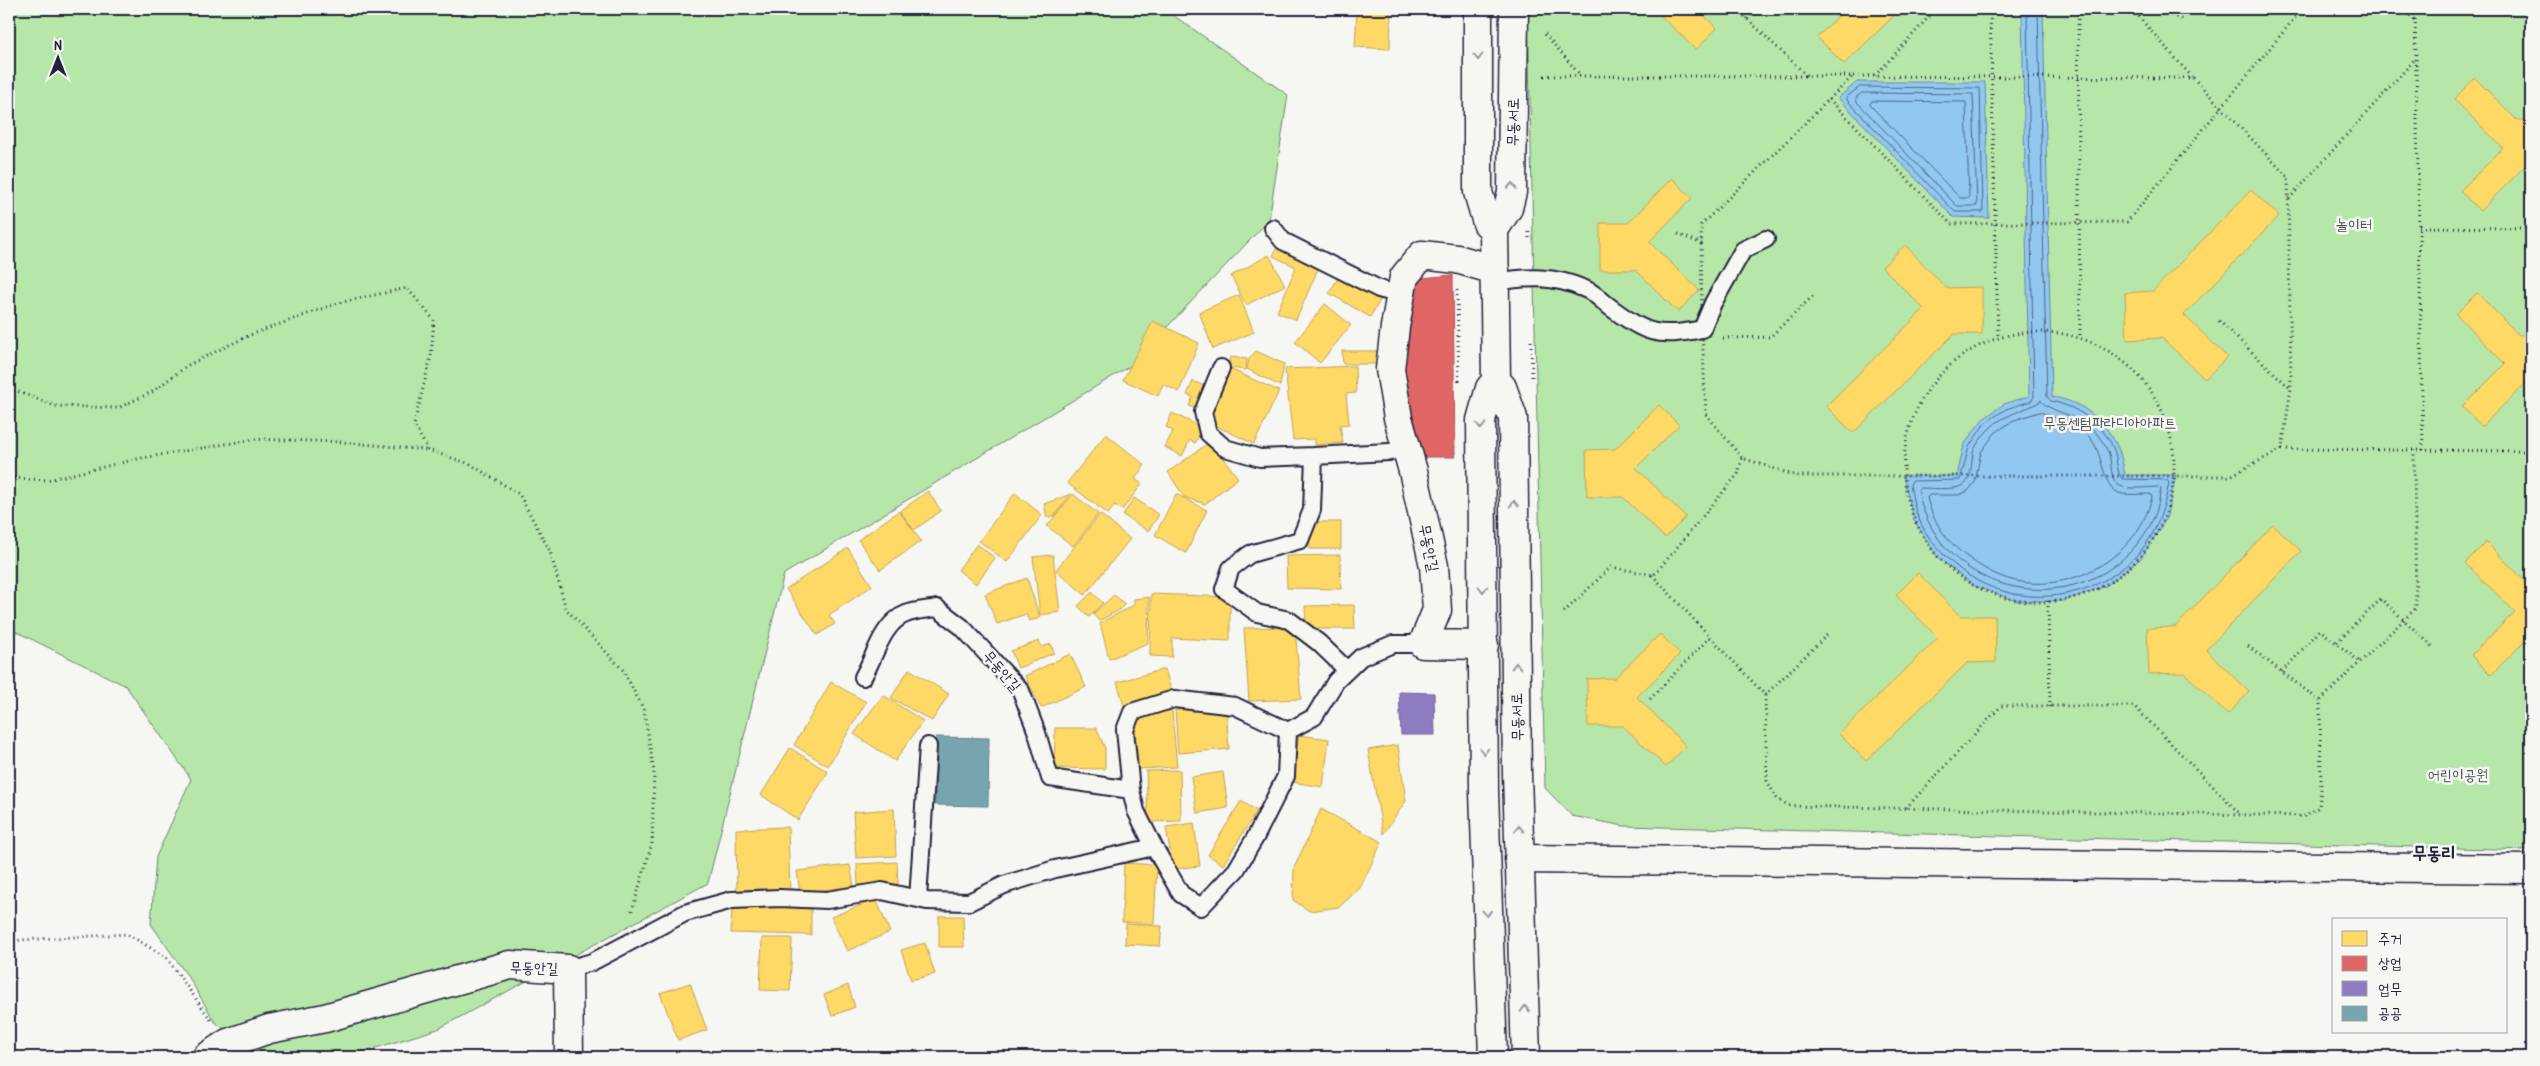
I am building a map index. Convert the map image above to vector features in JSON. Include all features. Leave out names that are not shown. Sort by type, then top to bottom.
[{"type":"street","name":"무동서로","points":[[1478,9],[1478,192],[1484,215],[1494,230],[1495,276],[1496,381],[1490,388],[1481,420],[1484,791],[1493,1057]]},
{"type":"street","name":"무동서로","points":[[1494,230],[1508,208],[1512,192],[1514,9]]},
{"type":"street","name":"무동안길","points":[[1423,644],[1437,610],[1434,566],[1398,418],[1390,369],[1404,277],[1422,255],[1457,259],[1495,276]]},
{"type":"street","name":"무동서로","points":[[1496,381],[1502,387],[1514,418],[1520,859],[1526,1057]]},
{"type":"street","points":[[1423,644],[1484,645]]},
{"type":"street","points":[[1520,859],[2531,869]]},
{"type":"street","name":"무동안길","points":[[218,1050],[269,1029],[325,1018],[510,965],[568,969]]},
{"type":"street","points":[[568,969],[569,1057]]},
{"type":"lane","points":[[1273,228],[1284,241],[1291,245],[1379,289],[1401,295]]},
{"type":"lane","points":[[1495,276],[1557,279],[1587,289],[1646,330],[1671,335],[1706,336],[1713,303],[1743,250],[1766,239]]},
{"type":"lane","points":[[1221,368],[1202,412],[1208,433],[1225,448],[1260,458],[1407,451]]},
{"type":"lane","points":[[1314,456],[1312,510],[1300,540],[1250,554],[1231,568],[1224,589],[1257,613],[1289,620],[1319,643],[1346,670]]},
{"type":"lane","name":"무동안길","points":[[863,677],[874,659],[885,631],[905,614],[937,608],[962,626],[1022,692],[1037,732],[1050,778],[1131,790]]},
{"type":"lane","points":[[1288,731],[1314,717],[1336,681],[1361,657],[1393,644],[1423,644]]},
{"type":"lane","points":[[1174,699],[1235,706],[1288,731],[1286,776],[1236,870],[1201,907],[1181,894],[1154,847],[1136,810],[1131,790],[1124,730],[1132,712],[1174,699]]},
{"type":"lane","points":[[918,899],[928,746]]},
{"type":"lane","name":"무동안길","points":[[568,969],[592,962],[685,913],[732,900],[779,898],[827,900],[882,891],[918,899],[969,902],[1004,885],[1055,869],[1154,847]]},
{"type":"path","points":[[1737,9],[1807,76]]},
{"type":"path","points":[[1747,19],[1757,9]]},
{"type":"path","points":[[1875,76],[1936,9]]},
{"type":"path","points":[[1990,9],[1998,336]]},
{"type":"path","points":[[2078,9],[2080,336]]},
{"type":"path","points":[[2132,9],[2192,78],[2288,177],[2290,388],[2282,449]]},
{"type":"path","points":[[2152,9],[2184,20]]},
{"type":"path","points":[[2286,9],[2296,16]]},
{"type":"path","points":[[1829,99],[1951,224],[2127,222],[2302,9]]},
{"type":"path","points":[[2402,9],[2415,20]]},
{"type":"path","points":[[2415,9],[2423,450]]},
{"type":"path","points":[[1544,33],[1581,76]]},
{"type":"path","points":[[2288,200],[2416,58]]},
{"type":"path","points":[[1541,76],[2192,78]]},
{"type":"path","points":[[1853,76],[1701,225],[1706,336],[1706,414],[1742,458],[1797,476],[2230,476],[2282,449],[2531,451]]},
{"type":"path","points":[[2419,227],[2531,228]]},
{"type":"path","points":[[1678,234],[1702,244]]},
{"type":"path","points":[[9,388],[55,406],[118,408],[152,392],[188,364],[250,335],[338,303],[407,288],[434,320],[431,356],[414,425],[428,450]]},
{"type":"path","points":[[1722,338],[1770,337],[1815,294]]},
{"type":"path","points":[[2218,321],[2290,388]]},
{"type":"path","points":[[2039,330],[2080,336],[2120,357],[2152,389],[2171,430],[2176,475],[2166,520],[2141,558],[2106,586],[2063,601],[2017,601],[1974,586],[1938,558],[1914,520],[1903,476],[1907,431],[1926,390],[1958,357],[1998,336],[2039,330]]},
{"type":"path","points":[[9,478],[47,480],[142,458],[256,439],[342,442],[428,450],[470,464],[519,494],[550,551],[566,609],[623,670],[644,710],[654,772],[652,844],[620,948]]},
{"type":"path","points":[[1652,574],[1765,695],[1767,781],[1777,799],[1790,806],[2304,816],[2319,807],[2321,789],[2320,701],[2416,608],[2414,450]]},
{"type":"path","points":[[1564,612],[1611,567],[1654,575],[1738,474],[1742,458]]},
{"type":"path","points":[[2337,642],[2381,599],[2432,646]]},
{"type":"path","points":[[2048,601],[2050,707]]},
{"type":"path","points":[[2282,672],[2320,630],[2360,662]]},
{"type":"path","points":[[1765,695],[1829,633]]},
{"type":"path","points":[[1650,699],[1710,637]]},
{"type":"path","points":[[2248,646],[2320,701]]},
{"type":"path","points":[[1905,808],[2001,706],[2134,706],[2241,815]]},
{"type":"path","points":[[9,767],[11,770],[9,772]]},
{"type":"path","points":[[9,943],[20,940],[127,934],[166,957],[218,1050]]},
{"type":"green space","points":[[9,9],[1164,9],[1288,95],[1269,220],[1130,366],[784,574],[708,883],[438,1029],[346,1057],[260,1057],[215,1022],[191,981],[151,924],[156,857],[191,779],[126,686],[9,628]]},
{"type":"green space","name":"무동센텀파라디아아파트","points":[[1528,9],[2531,9],[2531,850],[1624,826],[1572,816],[1545,788]]},
{"type":"water","points":[[2022,9],[2043,9],[2052,397],[2063,399],[2083,408],[2100,421],[2118,448],[2125,475],[2176,475],[2166,519],[2141,558],[2106,586],[2063,601],[2017,601],[1974,586],[1938,558],[1914,520],[1903,476],[1957,476],[1964,445],[1982,420],[2004,404],[2029,396]]},
{"type":"water","points":[[1857,82],[1985,82],[1989,218],[1953,217],[1838,98]]},
{"type":"building: 주거","points":[[1357,9],[1391,9],[1390,49],[1355,47]]},
{"type":"building: 주거","points":[[1654,9],[1697,9],[1717,28],[1696,50]]},
{"type":"building: 주거","points":[[1846,9],[1901,9],[1844,64],[1817,37]]},
{"type":"building: 주거","points":[[2475,78],[2517,120],[2531,120],[2531,167],[2524,167],[2480,211],[2460,191],[2503,148],[2454,99]]},
{"type":"building: 주거","points":[[1672,178],[1692,198],[1649,242],[1699,290],[1678,312],[1636,270],[1600,270],[1600,223],[1628,223]]},
{"type":"building: 주거","points":[[2251,190],[2279,216],[2184,315],[2227,357],[2205,379],[2162,338],[2127,340],[2125,293],[2153,291]]},
{"type":"building: 주거","points":[[1280,241],[1321,262],[1296,320],[1277,312],[1296,267],[1273,256]]},
{"type":"building: 주거","points":[[1905,245],[1946,288],[1982,287],[1982,334],[1954,334],[1853,433],[1826,406],[1924,309],[1882,267]]},
{"type":"building: 주거","points":[[1269,255],[1285,285],[1246,305],[1231,276]]},
{"type":"building: 주거","points":[[1340,275],[1381,299],[1370,317],[1329,293]]},
{"type":"building: 주거","points":[[2477,293],[2519,335],[2531,335],[2531,382],[2527,382],[2482,426],[2462,407],[2505,364],[2456,314]]},
{"type":"building: 주거","points":[[1239,295],[1254,332],[1213,349],[1199,312]]},
{"type":"building: 주거","points":[[1325,304],[1351,325],[1320,363],[1295,342]]},
{"type":"building: 주거","points":[[1153,321],[1199,343],[1179,392],[1163,384],[1158,396],[1123,380]]},
{"type":"building: 주거","points":[[1256,351],[1284,364],[1280,386],[1247,369],[1249,359]]},
{"type":"building: 주거","points":[[1342,351],[1377,351],[1378,364],[1343,364]]},
{"type":"building: 주거","points":[[1230,357],[1247,359],[1246,370],[1229,368]]},
{"type":"building: 주거","points":[[1355,366],[1356,393],[1346,394],[1349,424],[1340,425],[1343,443],[1315,445],[1315,439],[1293,440],[1285,369]]},
{"type":"building: 주거","points":[[1230,369],[1279,391],[1254,444],[1206,421]]},
{"type":"building: 주거","points":[[1193,381],[1209,388],[1200,410],[1189,406],[1193,397],[1187,395]]},
{"type":"building: 주거","points":[[1659,405],[1679,425],[1636,468],[1686,517],[1665,538],[1623,497],[1587,497],[1586,450],[1615,449]]},
{"type":"building: 주거","points":[[1172,413],[1203,428],[1195,443],[1190,440],[1182,456],[1165,447],[1173,431],[1166,427]]},
{"type":"building: 주거","points":[[1106,434],[1145,465],[1135,479],[1142,484],[1122,510],[1115,505],[1108,514],[1067,483]]},
{"type":"building: 주거","points":[[1211,441],[1238,478],[1205,504],[1184,497],[1168,472]]},
{"type":"building: 주거","points":[[928,491],[941,511],[914,530],[900,511]]},
{"type":"building: 주거","points":[[1015,493],[1042,515],[1007,562],[979,541]]},
{"type":"building: 주거","points":[[1071,494],[1055,515],[1047,518],[1044,504]]},
{"type":"building: 주거","points":[[1073,494],[1098,514],[1073,546],[1047,526]]},
{"type":"building: 주거","points":[[1176,494],[1207,510],[1186,553],[1155,535]]},
{"type":"building: 주거","points":[[1134,498],[1159,515],[1148,531],[1123,515]]},
{"type":"building: 주거","points":[[899,511],[921,541],[880,570],[858,540]]},
{"type":"building: 주거","points":[[1100,514],[1130,539],[1085,595],[1056,570]]},
{"type":"building: 주거","points":[[1309,522],[1341,522],[1341,549],[1309,549]]},
{"type":"building: 주거","points":[[2273,525],[2301,551],[2206,650],[2249,692],[2228,714],[2184,673],[2149,674],[2147,628],[2175,627]]},
{"type":"building: 주거","points":[[2486,542],[2528,584],[2531,584],[2531,635],[2491,675],[2471,655],[2515,612],[2465,563]]},
{"type":"building: 주거","points":[[977,544],[995,558],[976,584],[958,570]]},
{"type":"building: 주거","points":[[848,548],[872,586],[829,615],[835,624],[817,635],[786,589]]},
{"type":"building: 주거","points":[[1053,555],[1060,612],[1040,615],[1033,557]]},
{"type":"building: 주거","points":[[1340,555],[1341,589],[1287,588],[1286,556]]},
{"type":"building: 주거","points":[[1918,573],[1960,616],[1995,616],[1996,662],[1967,663],[1866,761],[1839,734],[1938,638],[1896,595]]},
{"type":"building: 주거","points":[[1027,578],[1040,618],[1029,621],[1026,614],[997,624],[985,594]]},
{"type":"building: 주거","points":[[1092,592],[1103,603],[1089,617],[1078,606]]},
{"type":"building: 주거","points":[[1151,594],[1230,597],[1230,641],[1172,638],[1172,657],[1150,656]]},
{"type":"building: 주거","points":[[1114,595],[1125,604],[1119,610],[1099,621],[1093,614]]},
{"type":"building: 주거","points":[[1149,597],[1148,643],[1109,659],[1100,623],[1134,605],[1134,599]]},
{"type":"building: 주거","points":[[1354,605],[1355,629],[1306,629],[1305,606]]},
{"type":"building: 주거","points":[[1295,627],[1301,699],[1249,701],[1244,628]]},
{"type":"building: 주거","points":[[1660,634],[1680,654],[1637,697],[1686,746],[1666,767],[1623,726],[1588,726],[1587,679],[1615,678]]},
{"type":"building: 주거","points":[[1039,641],[1042,647],[1051,644],[1054,653],[1018,668],[1011,651]]},
{"type":"building: 주거","points":[[1070,654],[1086,687],[1041,708],[1025,676]]},
{"type":"building: 주거","points":[[909,669],[949,694],[932,721],[891,698]]},
{"type":"building: 주거","points":[[1165,669],[1173,697],[1125,709],[1117,682]]},
{"type":"building: 주거","points":[[831,682],[866,702],[828,766],[794,745]]},
{"type":"building: 주거","points":[[883,695],[923,721],[895,761],[854,734]]},
{"type":"building: 주거","points":[[1226,707],[1229,749],[1178,753],[1175,710]]},
{"type":"building: 주거","points":[[1172,711],[1177,767],[1138,769],[1134,713]]},
{"type":"building: 주거","points":[[1055,728],[1096,728],[1105,748],[1105,769],[1054,768]]},
{"type":"building: 주거","points":[[1299,735],[1329,739],[1323,787],[1292,782]]},
{"type":"building: 주거","points":[[1398,745],[1406,801],[1383,834],[1368,750]]},
{"type":"building: 주거","points":[[790,748],[828,772],[798,820],[761,795]]},
{"type":"building: 주거","points":[[1180,770],[1181,821],[1148,822],[1146,771]]},
{"type":"building: 주거","points":[[1223,772],[1228,808],[1197,813],[1191,777]]},
{"type":"building: 주거","points":[[1241,801],[1257,811],[1223,865],[1208,855]]},
{"type":"building: 주거","points":[[894,809],[896,856],[856,858],[853,812]]},
{"type":"building: 주거","points":[[1321,809],[1382,842],[1360,888],[1339,907],[1309,911],[1293,900],[1294,868]]},
{"type":"building: 주거","points":[[1194,823],[1200,866],[1173,869],[1166,827]]},
{"type":"building: 주거","points":[[788,827],[790,895],[737,896],[736,829]]},
{"type":"building: 주거","points":[[897,862],[898,885],[858,887],[857,864]]},
{"type":"building: 주거","points":[[1124,863],[1157,865],[1154,924],[1122,922]]},
{"type":"building: 주거","points":[[850,865],[854,886],[800,893],[797,871]]},
{"type":"building: 주거","points":[[876,899],[890,932],[847,951],[831,917]]},
{"type":"building: 주거","points":[[732,903],[811,904],[811,935],[731,933]]},
{"type":"building: 주거","points":[[939,916],[963,916],[964,947],[939,947]]},
{"type":"building: 주거","points":[[1126,924],[1162,926],[1160,946],[1125,944]]},
{"type":"building: 주거","points":[[762,938],[792,938],[790,991],[760,990]]},
{"type":"building: 주거","points":[[925,943],[935,974],[911,980],[901,950]]},
{"type":"building: 주거","points":[[690,983],[707,1030],[678,1040],[660,993]]},
{"type":"building: 주거","points":[[848,985],[855,1007],[832,1016],[824,995]]},
{"type":"building: 상업","points":[[1453,275],[1455,457],[1418,457],[1399,378],[1408,290],[1421,278]]},
{"type":"building: 업무","points":[[1399,692],[1434,693],[1435,735],[1401,735]]},
{"type":"building: 공공","points":[[936,737],[989,738],[988,806],[935,805]]},
{"type":"district","name":"무동리","points":[[2434,853]]},
{"type":"park label","name":"놀이터","points":[[2354,225]]},
{"type":"park label","name":"어린이공원","points":[[2458,775]]}]
